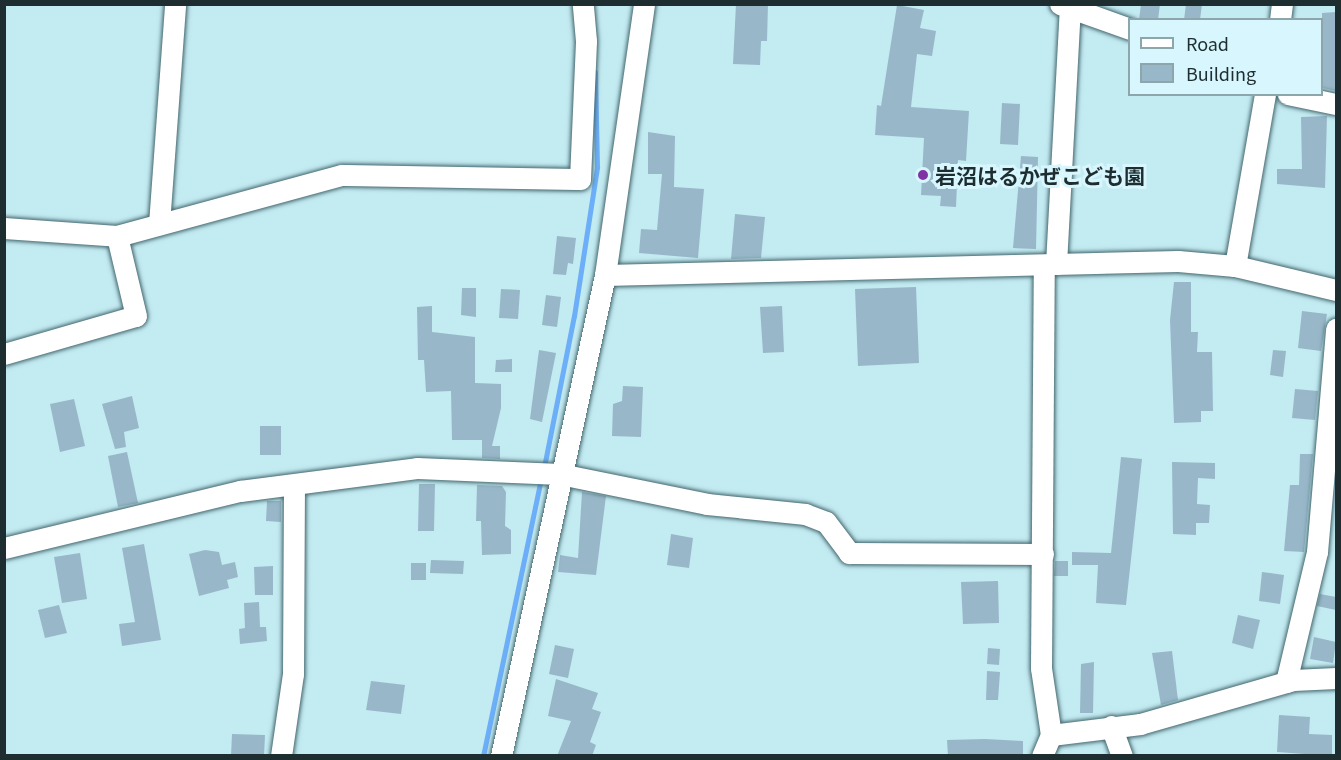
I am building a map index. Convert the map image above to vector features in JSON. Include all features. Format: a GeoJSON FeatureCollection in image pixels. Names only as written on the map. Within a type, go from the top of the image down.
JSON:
{"type":"FeatureCollection","features":[{"type":"Feature","properties":{"kind":"street"},"geometry":{"type":"LineString","coordinates":[[159,224],[175,4]]}},
{"type":"Feature","properties":{"kind":"street"},"geometry":{"type":"LineString","coordinates":[[4,228],[117,236],[342,175],[580,179],[586,41],[584,4]]}},
{"type":"Feature","properties":{"kind":"street"},"geometry":{"type":"LineString","coordinates":[[501,756],[560,474],[605,275],[644,4]]}},
{"type":"Feature","properties":{"kind":"street"},"geometry":{"type":"LineString","coordinates":[[1042,756],[1051,735],[1041,668],[1043,554],[1050,265],[1065,6],[1128,28]]}},
{"type":"Feature","properties":{"kind":"street"},"geometry":{"type":"LineString","coordinates":[[1235,266],[1265,96]]}},
{"type":"Feature","properties":{"kind":"street"},"geometry":{"type":"LineString","coordinates":[[1298,96],[1336,104]]}},
{"type":"Feature","properties":{"kind":"street"},"geometry":{"type":"LineString","coordinates":[[4,354],[136,316],[117,236]]}},
{"type":"Feature","properties":{"kind":"street"},"geometry":{"type":"LineString","coordinates":[[605,275],[1178,261],[1235,266],[1336,290]]}},
{"type":"Feature","properties":{"kind":"street"},"geometry":{"type":"LineString","coordinates":[[1286,682],[1317,552],[1336,329]]}},
{"type":"Feature","properties":{"kind":"street"},"geometry":{"type":"LineString","coordinates":[[4,548],[240,491],[294,486],[417,468],[560,474],[707,504],[805,514],[826,522],[849,553],[1043,554]]}},
{"type":"Feature","properties":{"kind":"street"},"geometry":{"type":"LineString","coordinates":[[281,756],[293,674],[294,486]]}},
{"type":"Feature","properties":{"kind":"street"},"geometry":{"type":"LineString","coordinates":[[1051,735],[1140,724],[1286,682],[1336,678]]}},
{"type":"Feature","properties":{"kind":"street"},"geometry":{"type":"LineString","coordinates":[[1111,726],[1122,756]]}},
{"type":"Feature","properties":{"kind":"building"},"geometry":{"type":"Polygon","coordinates":[[[736,4],[768,4],[767,41],[761,41],[760,65],[733,64],[736,4]]]}},
{"type":"Feature","properties":{"kind":"building"},"geometry":{"type":"Polygon","coordinates":[[[1141,4],[1160,4],[1158,18],[1139,18],[1141,4]]]}},
{"type":"Feature","properties":{"kind":"building"},"geometry":{"type":"Polygon","coordinates":[[[1186,4],[1202,4],[1200,18],[1184,18],[1186,4]]]}},
{"type":"Feature","properties":{"kind":"building"},"geometry":{"type":"Polygon","coordinates":[[[897,5],[924,10],[920,28],[936,31],[932,56],[917,54],[911,107],[969,111],[966,161],[958,160],[956,207],[940,206],[941,196],[921,195],[924,138],[875,135],[877,105],[881,106],[897,5]]]}},
{"type":"Feature","properties":{"kind":"building"},"geometry":{"type":"Polygon","coordinates":[[[1336,12],[1336,91],[1323,88],[1322,13],[1336,12]]]}},
{"type":"Feature","properties":{"kind":"building"},"geometry":{"type":"Polygon","coordinates":[[[1002,103],[1020,104],[1018,145],[1000,144],[1002,103]]]}},
{"type":"Feature","properties":{"kind":"building"},"geometry":{"type":"Polygon","coordinates":[[[1327,116],[1325,188],[1277,184],[1277,169],[1302,169],[1301,117],[1327,116]]]}},
{"type":"Feature","properties":{"kind":"building"},"geometry":{"type":"Polygon","coordinates":[[[648,132],[675,136],[674,187],[704,189],[698,258],[639,253],[641,229],[657,230],[662,174],[648,174],[648,132]]]}},
{"type":"Feature","properties":{"kind":"building"},"geometry":{"type":"Polygon","coordinates":[[[1021,156],[1038,157],[1036,249],[1013,248],[1021,156]]]}},
{"type":"Feature","properties":{"kind":"building"},"geometry":{"type":"Polygon","coordinates":[[[735,214],[765,217],[761,258],[731,259],[735,214]]]}},
{"type":"Feature","properties":{"kind":"building"},"geometry":{"type":"Polygon","coordinates":[[[557,236],[576,238],[573,264],[568,263],[566,275],[553,274],[557,236]]]}},
{"type":"Feature","properties":{"kind":"building"},"geometry":{"type":"Polygon","coordinates":[[[1174,282],[1191,282],[1191,332],[1198,332],[1197,352],[1212,352],[1213,411],[1201,411],[1201,422],[1174,423],[1170,320],[1174,282]]]}},
{"type":"Feature","properties":{"kind":"building"},"geometry":{"type":"Polygon","coordinates":[[[916,287],[919,363],[858,366],[855,289],[916,287]]]}},
{"type":"Feature","properties":{"kind":"building"},"geometry":{"type":"Polygon","coordinates":[[[462,288],[476,288],[476,317],[461,315],[462,288]]]}},
{"type":"Feature","properties":{"kind":"building"},"geometry":{"type":"Polygon","coordinates":[[[501,289],[520,290],[518,319],[499,318],[501,289]]]}},
{"type":"Feature","properties":{"kind":"building"},"geometry":{"type":"Polygon","coordinates":[[[546,295],[561,297],[557,327],[542,325],[546,295]]]}},
{"type":"Feature","properties":{"kind":"building"},"geometry":{"type":"Polygon","coordinates":[[[432,306],[432,332],[475,337],[475,383],[501,384],[501,408],[492,446],[500,446],[500,459],[482,458],[482,440],[452,440],[451,391],[426,392],[424,360],[418,360],[417,307],[432,306]]]}},
{"type":"Feature","properties":{"kind":"building"},"geometry":{"type":"Polygon","coordinates":[[[782,306],[784,352],[763,353],[760,307],[782,306]]]}},
{"type":"Feature","properties":{"kind":"building"},"geometry":{"type":"Polygon","coordinates":[[[1302,311],[1327,314],[1321,351],[1298,348],[1302,311]]]}},
{"type":"Feature","properties":{"kind":"building"},"geometry":{"type":"Polygon","coordinates":[[[539,350],[556,353],[542,422],[530,419],[539,350]]]}},
{"type":"Feature","properties":{"kind":"building"},"geometry":{"type":"Polygon","coordinates":[[[1273,350],[1286,351],[1283,377],[1270,375],[1273,350]]]}},
{"type":"Feature","properties":{"kind":"building"},"geometry":{"type":"Polygon","coordinates":[[[512,359],[512,372],[495,372],[496,360],[512,359]]]}},
{"type":"Feature","properties":{"kind":"building"},"geometry":{"type":"Polygon","coordinates":[[[623,386],[643,387],[641,437],[612,436],[613,404],[622,401],[623,386]]]}},
{"type":"Feature","properties":{"kind":"building"},"geometry":{"type":"Polygon","coordinates":[[[1295,389],[1318,391],[1315,420],[1292,418],[1295,389]]]}},
{"type":"Feature","properties":{"kind":"building"},"geometry":{"type":"Polygon","coordinates":[[[132,396],[139,428],[124,432],[126,447],[115,449],[102,404],[132,396]]]}},
{"type":"Feature","properties":{"kind":"building"},"geometry":{"type":"Polygon","coordinates":[[[74,399],[85,446],[60,452],[50,404],[74,399]]]}},
{"type":"Feature","properties":{"kind":"building"},"geometry":{"type":"Polygon","coordinates":[[[260,426],[281,426],[281,455],[260,455],[260,426]]]}},
{"type":"Feature","properties":{"kind":"building"},"geometry":{"type":"Polygon","coordinates":[[[127,452],[138,503],[118,507],[108,456],[127,452]]]}},
{"type":"Feature","properties":{"kind":"building"},"geometry":{"type":"Polygon","coordinates":[[[1300,454],[1313,454],[1304,552],[1284,551],[1290,485],[1299,485],[1300,454]]]}},
{"type":"Feature","properties":{"kind":"building"},"geometry":{"type":"Polygon","coordinates":[[[1121,457],[1142,459],[1126,605],[1096,603],[1098,565],[1072,565],[1072,552],[1111,553],[1121,457]]]}},
{"type":"Feature","properties":{"kind":"building"},"geometry":{"type":"Polygon","coordinates":[[[1172,462],[1215,463],[1215,479],[1198,478],[1197,504],[1210,505],[1209,523],[1196,523],[1196,535],[1173,534],[1172,462]]]}},
{"type":"Feature","properties":{"kind":"building"},"geometry":{"type":"Polygon","coordinates":[[[419,484],[435,484],[434,531],[418,531],[419,484]]]}},
{"type":"Feature","properties":{"kind":"building"},"geometry":{"type":"Polygon","coordinates":[[[477,485],[502,486],[506,492],[505,526],[511,530],[511,554],[482,555],[481,521],[476,521],[477,485]]]}},
{"type":"Feature","properties":{"kind":"building"},"geometry":{"type":"Polygon","coordinates":[[[582,492],[606,496],[596,575],[558,572],[560,555],[578,558],[582,492]]]}},
{"type":"Feature","properties":{"kind":"building"},"geometry":{"type":"Polygon","coordinates":[[[267,501],[281,501],[281,522],[266,521],[267,501]]]}},
{"type":"Feature","properties":{"kind":"building"},"geometry":{"type":"Polygon","coordinates":[[[671,534],[693,538],[689,568],[667,565],[671,534]]]}},
{"type":"Feature","properties":{"kind":"building"},"geometry":{"type":"Polygon","coordinates":[[[144,544],[161,640],[122,646],[119,624],[135,622],[122,548],[144,544]]]}},
{"type":"Feature","properties":{"kind":"building"},"geometry":{"type":"Polygon","coordinates":[[[205,550],[219,552],[222,565],[235,562],[238,577],[227,580],[229,588],[199,596],[189,554],[205,550]]]}},
{"type":"Feature","properties":{"kind":"building"},"geometry":{"type":"Polygon","coordinates":[[[80,553],[87,599],[62,603],[54,557],[80,553]]]}},
{"type":"Feature","properties":{"kind":"building"},"geometry":{"type":"Polygon","coordinates":[[[431,560],[464,561],[463,574],[430,573],[431,560]]]}},
{"type":"Feature","properties":{"kind":"building"},"geometry":{"type":"Polygon","coordinates":[[[1055,561],[1068,561],[1068,576],[1054,576],[1055,561]]]}},
{"type":"Feature","properties":{"kind":"building"},"geometry":{"type":"Polygon","coordinates":[[[411,563],[426,563],[426,580],[411,580],[411,563]]]}},
{"type":"Feature","properties":{"kind":"building"},"geometry":{"type":"Polygon","coordinates":[[[273,566],[273,595],[255,595],[254,567],[273,566]]]}},
{"type":"Feature","properties":{"kind":"building"},"geometry":{"type":"Polygon","coordinates":[[[1262,572],[1284,575],[1280,604],[1259,601],[1262,572]]]}},
{"type":"Feature","properties":{"kind":"building"},"geometry":{"type":"Polygon","coordinates":[[[998,581],[999,623],[963,624],[961,582],[998,581]]]}},
{"type":"Feature","properties":{"kind":"building"},"geometry":{"type":"Polygon","coordinates":[[[1320,594],[1336,597],[1336,610],[1317,606],[1320,594]]]}},
{"type":"Feature","properties":{"kind":"building"},"geometry":{"type":"Polygon","coordinates":[[[259,602],[260,627],[266,627],[267,641],[240,644],[239,629],[245,628],[244,603],[259,602]]]}},
{"type":"Feature","properties":{"kind":"building"},"geometry":{"type":"Polygon","coordinates":[[[59,605],[67,633],[45,638],[38,610],[59,605]]]}},
{"type":"Feature","properties":{"kind":"building"},"geometry":{"type":"Polygon","coordinates":[[[1238,615],[1260,620],[1253,649],[1232,643],[1238,615]]]}},
{"type":"Feature","properties":{"kind":"building"},"geometry":{"type":"Polygon","coordinates":[[[1314,637],[1336,642],[1333,663],[1310,659],[1314,637]]]}},
{"type":"Feature","properties":{"kind":"building"},"geometry":{"type":"Polygon","coordinates":[[[555,645],[574,649],[568,678],[549,674],[555,645]]]}},
{"type":"Feature","properties":{"kind":"building"},"geometry":{"type":"Polygon","coordinates":[[[988,648],[1000,649],[999,665],[987,664],[988,648]]]}},
{"type":"Feature","properties":{"kind":"building"},"geometry":{"type":"Polygon","coordinates":[[[1172,651],[1178,700],[1161,705],[1152,653],[1172,651]]]}},
{"type":"Feature","properties":{"kind":"building"},"geometry":{"type":"Polygon","coordinates":[[[1094,662],[1093,713],[1080,713],[1081,664],[1094,662]]]}},
{"type":"Feature","properties":{"kind":"building"},"geometry":{"type":"Polygon","coordinates":[[[987,671],[1000,672],[998,700],[986,700],[987,671]]]}},
{"type":"Feature","properties":{"kind":"building"},"geometry":{"type":"Polygon","coordinates":[[[556,679],[598,693],[592,709],[601,712],[590,742],[596,745],[592,756],[557,756],[571,721],[548,716],[556,679]]]}},
{"type":"Feature","properties":{"kind":"building"},"geometry":{"type":"Polygon","coordinates":[[[371,681],[405,685],[401,714],[366,710],[371,681]]]}},
{"type":"Feature","properties":{"kind":"building"},"geometry":{"type":"Polygon","coordinates":[[[1279,715],[1310,717],[1309,734],[1332,735],[1332,756],[1277,752],[1279,715]]]}},
{"type":"Feature","properties":{"kind":"building"},"geometry":{"type":"Polygon","coordinates":[[[232,734],[265,735],[264,756],[231,756],[232,734]]]}},
{"type":"Feature","properties":{"kind":"building"},"geometry":{"type":"Polygon","coordinates":[[[947,740],[1023,741],[1023,756],[948,756],[947,740]]]}},
{"type":"Feature","properties":{"kind":"waterway"},"geometry":{"type":"LineString","coordinates":[[545,462],[574,316],[597,167],[595,72]]}},
{"type":"Feature","properties":{"kind":"waterway"},"geometry":{"type":"LineString","coordinates":[[483,756],[540,484]]}},
{"type":"Feature","properties":{"kind":"place","name":"岩沼はるかぜこども園"},"geometry":{"type":"Point","coordinates":[923,175]}}]}
